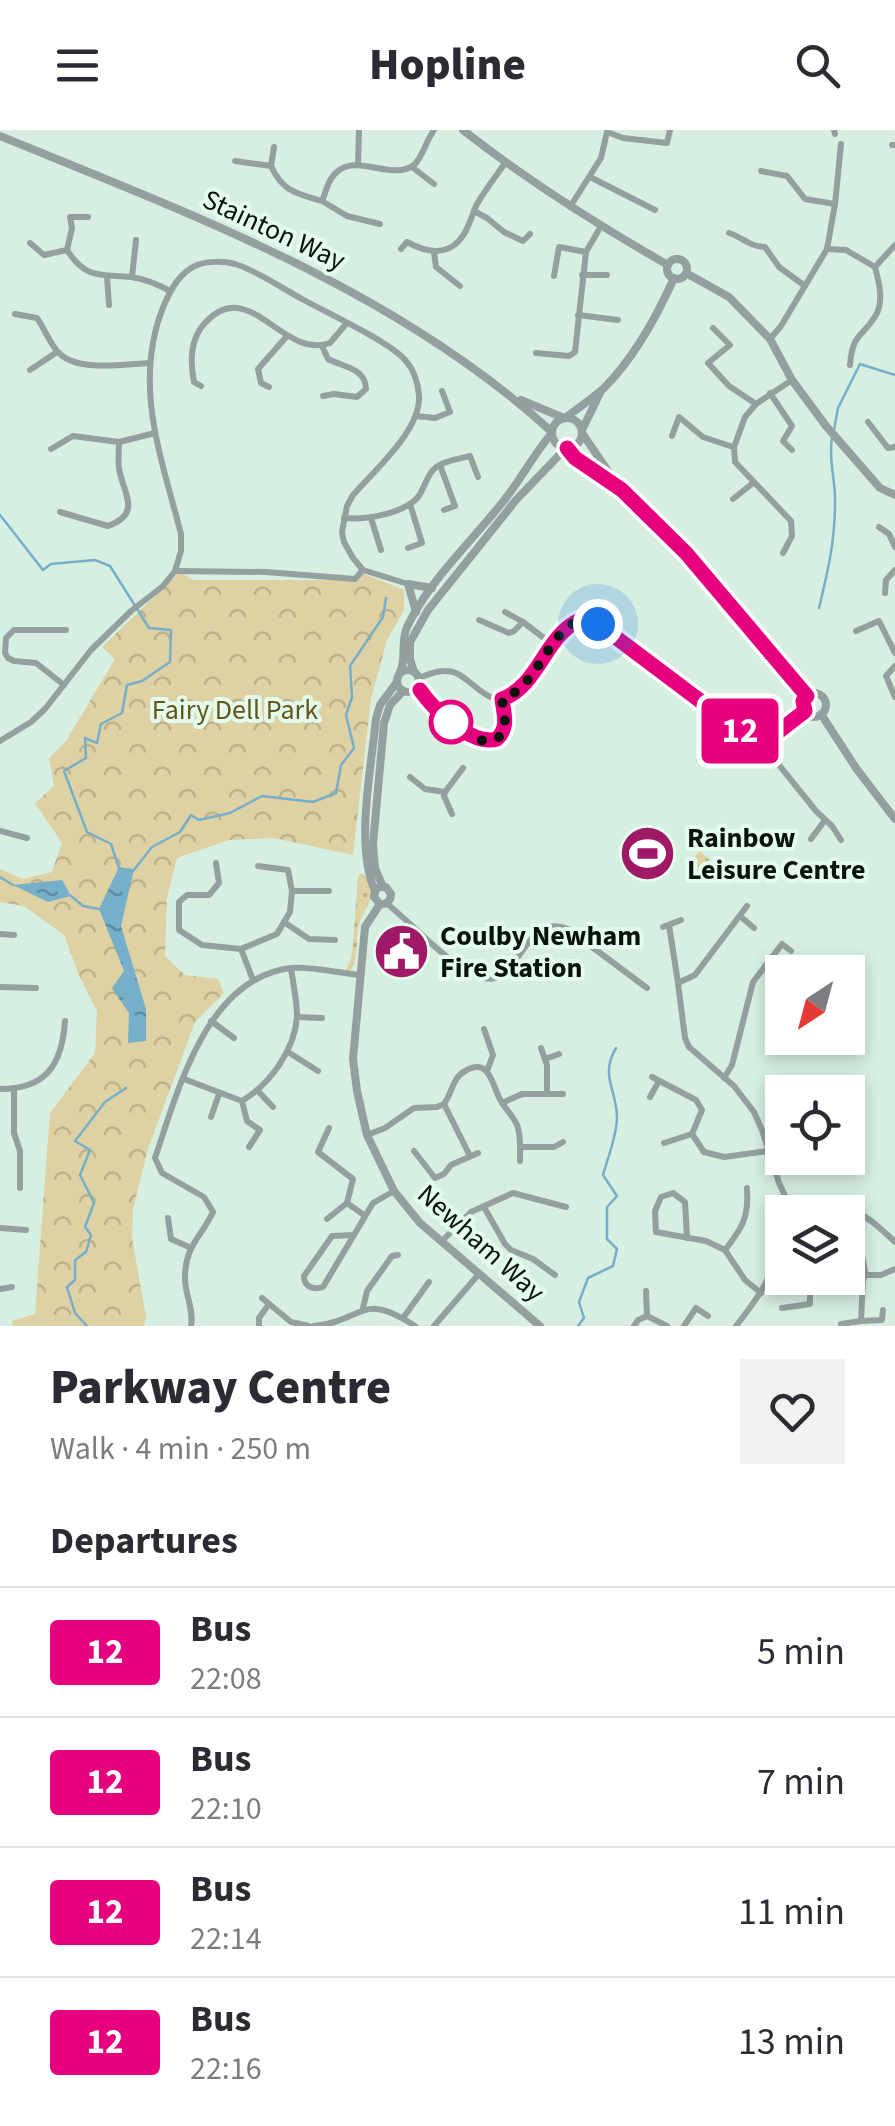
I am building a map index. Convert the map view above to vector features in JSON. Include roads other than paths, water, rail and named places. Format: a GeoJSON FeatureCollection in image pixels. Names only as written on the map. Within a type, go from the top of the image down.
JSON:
{"type":"FeatureCollection","features":[{"type":"Feature","properties":{"kind":"street"},"geometry":{"type":"LineString","coordinates":[[358,164],[359,130]]}},
{"type":"Feature","properties":{"kind":"street"},"geometry":{"type":"LineString","coordinates":[[322,202],[333,175],[340,170],[358,164],[388,170],[412,166],[434,130]]}},
{"type":"Feature","properties":{"kind":"street"},"geometry":{"type":"LineString","coordinates":[[463,130],[570,207],[668,264]]}},
{"type":"Feature","properties":{"kind":"street"},"geometry":{"type":"LineString","coordinates":[[570,207],[602,158],[606,131],[623,138],[668,143],[670,130]]}},
{"type":"Feature","properties":{"kind":"street","name":"Stainton Way"},"geometry":{"type":"LineString","coordinates":[[0,136],[223,229],[325,278],[513,396],[552,432]]}},
{"type":"Feature","properties":{"kind":"street"},"geometry":{"type":"LineString","coordinates":[[770,339],[828,249],[841,144]]}},
{"type":"Feature","properties":{"kind":"street"},"geometry":{"type":"LineString","coordinates":[[274,146],[271,166],[282,185],[347,216],[380,224]]}},
{"type":"Feature","properties":{"kind":"street"},"geometry":{"type":"LineString","coordinates":[[235,161],[271,166]]}},
{"type":"Feature","properties":{"kind":"street"},"geometry":{"type":"LineString","coordinates":[[396,232],[420,250],[448,249],[462,238],[474,211],[505,163]]}},
{"type":"Feature","properties":{"kind":"street"},"geometry":{"type":"LineString","coordinates":[[412,166],[434,184]]}},
{"type":"Feature","properties":{"kind":"street"},"geometry":{"type":"LineString","coordinates":[[761,171],[787,176],[805,199],[836,204]]}},
{"type":"Feature","properties":{"kind":"street"},"geometry":{"type":"LineString","coordinates":[[590,177],[655,210]]}},
{"type":"Feature","properties":{"kind":"street"},"geometry":{"type":"LineString","coordinates":[[474,211],[532,250]]}},
{"type":"Feature","properties":{"kind":"street"},"geometry":{"type":"LineString","coordinates":[[88,218],[70,217],[68,250],[86,272],[146,280],[170,291]]}},
{"type":"Feature","properties":{"kind":"street"},"geometry":{"type":"LineString","coordinates":[[536,353],[569,356],[575,352],[586,252],[601,226]]}},
{"type":"Feature","properties":{"kind":"street"},"geometry":{"type":"LineString","coordinates":[[728,233],[752,246],[765,247],[779,266],[805,286]]}},
{"type":"Feature","properties":{"kind":"street"},"geometry":{"type":"LineString","coordinates":[[523,241],[530,234]]}},
{"type":"Feature","properties":{"kind":"street"},"geometry":{"type":"LineString","coordinates":[[132,277],[136,240]]}},
{"type":"Feature","properties":{"kind":"street"},"geometry":{"type":"LineString","coordinates":[[401,249],[407,242]]}},
{"type":"Feature","properties":{"kind":"street"},"geometry":{"type":"LineString","coordinates":[[30,244],[44,255],[68,250]]}},
{"type":"Feature","properties":{"kind":"street"},"geometry":{"type":"LineString","coordinates":[[875,267],[895,245]]}},
{"type":"Feature","properties":{"kind":"street"},"geometry":{"type":"LineString","coordinates":[[554,276],[559,247],[586,252]]}},
{"type":"Feature","properties":{"kind":"street"},"geometry":{"type":"LineString","coordinates":[[828,249],[846,250],[875,267],[880,288],[878,312],[852,343],[850,364]]}},
{"type":"Feature","properties":{"kind":"street"},"geometry":{"type":"LineString","coordinates":[[434,252],[436,268],[460,286]]}},
{"type":"Feature","properties":{"kind":"street"},"geometry":{"type":"LineString","coordinates":[[668,264],[682,260],[686,266],[683,277],[674,278]]}},
{"type":"Feature","properties":{"kind":"street"},"geometry":{"type":"LineString","coordinates":[[0,741],[45,709],[91,650],[164,586],[175,571],[182,534],[154,432],[150,362],[170,291],[196,265],[234,264],[406,360],[419,393],[416,416],[405,435],[354,495],[342,532],[344,542],[363,570],[432,588]]}},
{"type":"Feature","properties":{"kind":"street"},"geometry":{"type":"LineString","coordinates":[[668,264],[674,278]]}},
{"type":"Feature","properties":{"kind":"street"},"geometry":{"type":"LineString","coordinates":[[686,273],[730,297],[770,339],[792,380],[826,426],[880,488],[895,495]]}},
{"type":"Feature","properties":{"kind":"street"},"geometry":{"type":"LineString","coordinates":[[582,275],[607,274]]}},
{"type":"Feature","properties":{"kind":"street"},"geometry":{"type":"LineString","coordinates":[[107,276],[108,305]]}},
{"type":"Feature","properties":{"kind":"street"},"geometry":{"type":"LineString","coordinates":[[396,682],[403,691],[416,688],[410,642],[428,610],[516,500],[566,448],[576,446],[602,389],[644,334],[674,278]]}},
{"type":"Feature","properties":{"kind":"street"},"geometry":{"type":"LineString","coordinates":[[201,386],[194,382],[193,345],[204,324],[228,308],[254,312],[304,345],[330,343],[346,324]]}},
{"type":"Feature","properties":{"kind":"street"},"geometry":{"type":"LineString","coordinates":[[16,314],[38,318],[57,352],[81,364],[150,362]]}},
{"type":"Feature","properties":{"kind":"street"},"geometry":{"type":"LineString","coordinates":[[578,315],[618,320]]}},
{"type":"Feature","properties":{"kind":"street"},"geometry":{"type":"LineString","coordinates":[[713,328],[730,345],[708,363],[730,386],[756,404]]}},
{"type":"Feature","properties":{"kind":"street"},"geometry":{"type":"LineString","coordinates":[[269,387],[261,383],[258,369],[286,336]]}},
{"type":"Feature","properties":{"kind":"street"},"geometry":{"type":"LineString","coordinates":[[322,346],[328,359],[356,371],[366,382],[366,389],[357,398],[323,396]]}},
{"type":"Feature","properties":{"kind":"street"},"geometry":{"type":"LineString","coordinates":[[30,370],[57,352]]}},
{"type":"Feature","properties":{"kind":"street"},"geometry":{"type":"LineString","coordinates":[[783,553],[792,536],[790,521],[735,462],[734,447],[745,416],[770,393],[792,380]]}},
{"type":"Feature","properties":{"kind":"street"},"geometry":{"type":"LineString","coordinates":[[379,889],[368,874],[364,844],[376,719],[404,664],[402,640],[432,588],[504,500],[556,423],[602,389]]}},
{"type":"Feature","properties":{"kind":"street"},"geometry":{"type":"LineString","coordinates":[[416,416],[434,418],[450,412],[442,391]]}},
{"type":"Feature","properties":{"kind":"street"},"geometry":{"type":"LineString","coordinates":[[770,393],[792,426],[783,441],[792,450]]}},
{"type":"Feature","properties":{"kind":"street","name":"Stainton Way"},"geometry":{"type":"LineString","coordinates":[[513,396],[565,418]]}},
{"type":"Feature","properties":{"kind":"street"},"geometry":{"type":"LineString","coordinates":[[672,436],[680,417],[703,438],[734,447]]}},
{"type":"Feature","properties":{"kind":"street"},"geometry":{"type":"LineString","coordinates":[[565,418],[574,420],[622,490]]}},
{"type":"Feature","properties":{"kind":"street"},"geometry":{"type":"LineString","coordinates":[[868,422],[888,448],[895,446]]}},
{"type":"Feature","properties":{"kind":"street"},"geometry":{"type":"LineString","coordinates":[[51,449],[73,436],[119,442],[154,432]]}},
{"type":"Feature","properties":{"kind":"street"},"geometry":{"type":"LineString","coordinates":[[552,432],[554,442],[622,490],[686,553],[807,696]]}},
{"type":"Feature","properties":{"kind":"street"},"geometry":{"type":"LineString","coordinates":[[60,512],[108,526],[127,514],[119,442]]}},
{"type":"Feature","properties":{"kind":"street"},"geometry":{"type":"LineString","coordinates":[[344,518],[371,518],[410,504],[418,497],[430,472],[440,465],[470,456],[478,477]]}},
{"type":"Feature","properties":{"kind":"street"},"geometry":{"type":"LineString","coordinates":[[440,465],[455,506],[444,510]]}},
{"type":"Feature","properties":{"kind":"street"},"geometry":{"type":"LineString","coordinates":[[733,499],[753,483]]}},
{"type":"Feature","properties":{"kind":"street"},"geometry":{"type":"LineString","coordinates":[[408,548],[422,543],[410,504]]}},
{"type":"Feature","properties":{"kind":"street"},"geometry":{"type":"LineString","coordinates":[[69,527],[72,516]]}},
{"type":"Feature","properties":{"kind":"street"},"geometry":{"type":"LineString","coordinates":[[371,518],[381,550]]}},
{"type":"Feature","properties":{"kind":"street"},"geometry":{"type":"LineString","coordinates":[[879,527],[889,534],[895,547]]}},
{"type":"Feature","properties":{"kind":"street"},"geometry":{"type":"LineString","coordinates":[[175,571],[266,572],[354,579],[363,570]]}},
{"type":"Feature","properties":{"kind":"street"},"geometry":{"type":"LineString","coordinates":[[885,594],[886,580],[895,570]]}},
{"type":"Feature","properties":{"kind":"street"},"geometry":{"type":"LineString","coordinates":[[408,584],[416,612]]}},
{"type":"Feature","properties":{"kind":"street"},"geometry":{"type":"LineString","coordinates":[[505,612],[553,645]]}},
{"type":"Feature","properties":{"kind":"street"},"geometry":{"type":"LineString","coordinates":[[479,620],[509,633],[523,622]]}},
{"type":"Feature","properties":{"kind":"street"},"geometry":{"type":"LineString","coordinates":[[400,672],[453,672],[485,694],[502,699],[524,684],[572,623],[580,620],[598,624],[775,760],[841,840]]}},
{"type":"Feature","properties":{"kind":"street"},"geometry":{"type":"LineString","coordinates":[[856,631],[879,622],[895,653]]}},
{"type":"Feature","properties":{"kind":"street"},"geometry":{"type":"LineString","coordinates":[[64,685],[36,662],[8,658],[5,646],[6,638],[14,630],[66,630]]}},
{"type":"Feature","properties":{"kind":"street"},"geometry":{"type":"LineString","coordinates":[[895,666],[886,676],[895,696]]}},
{"type":"Feature","properties":{"kind":"street"},"geometry":{"type":"LineString","coordinates":[[420,690],[440,714],[483,741],[497,739],[505,729],[502,699]]}},
{"type":"Feature","properties":{"kind":"street"},"geometry":{"type":"LineString","coordinates":[[403,691],[390,705],[384,723],[373,844],[379,889],[374,898],[482,979],[492,979],[507,971],[543,928],[560,926],[646,988]]}},
{"type":"Feature","properties":{"kind":"street"},"geometry":{"type":"LineString","coordinates":[[807,696],[822,696],[826,708],[821,714],[812,716],[805,711],[803,701],[807,696]]}},
{"type":"Feature","properties":{"kind":"street"},"geometry":{"type":"LineString","coordinates":[[761,749],[805,711]]}},
{"type":"Feature","properties":{"kind":"street"},"geometry":{"type":"LineString","coordinates":[[821,714],[895,819]]}},
{"type":"Feature","properties":{"kind":"street"},"geometry":{"type":"LineString","coordinates":[[452,814],[444,796],[462,768]]}},
{"type":"Feature","properties":{"kind":"street"},"geometry":{"type":"LineString","coordinates":[[410,777],[425,789],[445,792]]}},
{"type":"Feature","properties":{"kind":"street"},"geometry":{"type":"LineString","coordinates":[[812,839],[825,820]]}},
{"type":"Feature","properties":{"kind":"street"},"geometry":{"type":"LineString","coordinates":[[0,831],[27,838]]}},
{"type":"Feature","properties":{"kind":"street"},"geometry":{"type":"LineString","coordinates":[[216,864],[219,883],[209,895],[187,895],[179,902],[179,930],[202,945],[242,948],[277,934],[290,912],[288,870],[258,866]]}},
{"type":"Feature","properties":{"kind":"street"},"geometry":{"type":"LineString","coordinates":[[379,889],[388,889],[391,894],[383,904]]}},
{"type":"Feature","properties":{"kind":"street"},"geometry":{"type":"LineString","coordinates":[[292,891],[329,891]]}},
{"type":"Feature","properties":{"kind":"street","name":"Newham Way"},"geometry":{"type":"LineString","coordinates":[[383,904],[365,927],[353,1060],[367,1135],[394,1191],[420,1223],[540,1326]]}},
{"type":"Feature","properties":{"kind":"street"},"geometry":{"type":"LineString","coordinates":[[678,983],[695,975],[748,906]]}},
{"type":"Feature","properties":{"kind":"street"},"geometry":{"type":"LineString","coordinates":[[740,916],[754,928]]}},
{"type":"Feature","properties":{"kind":"street"},"geometry":{"type":"LineString","coordinates":[[681,920],[666,926],[685,1038],[689,1047],[734,1086],[754,1112],[765,1140]]}},
{"type":"Feature","properties":{"kind":"street"},"geometry":{"type":"LineString","coordinates":[[284,922],[309,940],[335,940]]}},
{"type":"Feature","properties":{"kind":"street"},"geometry":{"type":"LineString","coordinates":[[0,934],[14,935]]}},
{"type":"Feature","properties":{"kind":"street"},"geometry":{"type":"LineString","coordinates":[[774,938],[792,951]]}},
{"type":"Feature","properties":{"kind":"street"},"geometry":{"type":"LineString","coordinates":[[724,1078],[732,1065],[754,982],[782,944]]}},
{"type":"Feature","properties":{"kind":"street"},"geometry":{"type":"LineString","coordinates":[[242,948],[253,980]]}},
{"type":"Feature","properties":{"kind":"street"},"geometry":{"type":"LineString","coordinates":[[184,1079],[242,1101],[258,1091],[288,1052],[296,1017],[291,968]]}},
{"type":"Feature","properties":{"kind":"street"},"geometry":{"type":"LineString","coordinates":[[191,1326],[184,1280],[189,1247],[213,1212],[204,1197],[162,1173],[156,1158],[200,1038],[222,1006],[253,980],[291,968],[360,975]]}},
{"type":"Feature","properties":{"kind":"street"},"geometry":{"type":"LineString","coordinates":[[0,988],[36,988]]}},
{"type":"Feature","properties":{"kind":"street"},"geometry":{"type":"LineString","coordinates":[[296,1017],[322,1018]]}},
{"type":"Feature","properties":{"kind":"street"},"geometry":{"type":"LineString","coordinates":[[212,1021],[234,1038]]}},
{"type":"Feature","properties":{"kind":"street"},"geometry":{"type":"LineString","coordinates":[[0,1089],[33,1085],[49,1072],[64,1045],[66,1022]]}},
{"type":"Feature","properties":{"kind":"street"},"geometry":{"type":"LineString","coordinates":[[484,1029],[493,1055],[486,1071]]}},
{"type":"Feature","properties":{"kind":"street"},"geometry":{"type":"LineString","coordinates":[[488,1040],[498,1036]]}},
{"type":"Feature","properties":{"kind":"street"},"geometry":{"type":"LineString","coordinates":[[541,1048],[548,1093]]}},
{"type":"Feature","properties":{"kind":"street"},"geometry":{"type":"LineString","coordinates":[[288,1052],[318,1071]]}},
{"type":"Feature","properties":{"kind":"street"},"geometry":{"type":"LineString","coordinates":[[545,1059],[559,1054]]}},
{"type":"Feature","properties":{"kind":"street"},"geometry":{"type":"LineString","coordinates":[[367,1135],[414,1108],[444,1104],[459,1075],[473,1068],[486,1071],[493,1080],[497,1095],[518,1128],[520,1161]]}},
{"type":"Feature","properties":{"kind":"street"},"geometry":{"type":"LineString","coordinates":[[650,1097],[655,1079],[696,1100],[702,1110],[692,1134],[664,1143]]}},
{"type":"Feature","properties":{"kind":"street"},"geometry":{"type":"LineString","coordinates":[[14,1089],[20,1188]]}},
{"type":"Feature","properties":{"kind":"street"},"geometry":{"type":"LineString","coordinates":[[258,1091],[273,1108]]}},
{"type":"Feature","properties":{"kind":"street"},"geometry":{"type":"LineString","coordinates":[[211,1118],[219,1094]]}},
{"type":"Feature","properties":{"kind":"street"},"geometry":{"type":"LineString","coordinates":[[502,1104],[522,1094],[563,1094]]}},
{"type":"Feature","properties":{"kind":"street"},"geometry":{"type":"LineString","coordinates":[[242,1101],[248,1121],[260,1130],[249,1146]]}},
{"type":"Feature","properties":{"kind":"street"},"geometry":{"type":"LineString","coordinates":[[415,1157],[430,1175],[439,1178],[450,1165],[474,1154],[444,1104]]}},
{"type":"Feature","properties":{"kind":"street"},"geometry":{"type":"LineString","coordinates":[[327,1219],[347,1203],[353,1179],[318,1152],[330,1128]]}},
{"type":"Feature","properties":{"kind":"street"},"geometry":{"type":"LineString","coordinates":[[692,1134],[704,1152],[724,1157],[765,1151]]}},
{"type":"Feature","properties":{"kind":"street"},"geometry":{"type":"LineString","coordinates":[[520,1147],[556,1151],[563,1142]]}},
{"type":"Feature","properties":{"kind":"street"},"geometry":{"type":"LineString","coordinates":[[725,1250],[740,1231],[748,1211],[747,1188]]}},
{"type":"Feature","properties":{"kind":"street"},"geometry":{"type":"LineString","coordinates":[[353,1235],[332,1236],[304,1276],[308,1287],[323,1287],[353,1235],[364,1215],[373,1203],[394,1191]]}},
{"type":"Feature","properties":{"kind":"street"},"geometry":{"type":"LineString","coordinates":[[441,1242],[471,1212],[513,1193],[554,1208],[566,1206]]}},
{"type":"Feature","properties":{"kind":"street"},"geometry":{"type":"LineString","coordinates":[[687,1238],[685,1202],[673,1193],[661,1197],[655,1211],[656,1232],[687,1238],[706,1241],[725,1250],[745,1280],[761,1293]]}},
{"type":"Feature","properties":{"kind":"street"},"geometry":{"type":"LineString","coordinates":[[347,1203],[364,1215]]}},
{"type":"Feature","properties":{"kind":"street"},"geometry":{"type":"LineString","coordinates":[[484,1206],[500,1238],[511,1250],[533,1259],[554,1275]]}},
{"type":"Feature","properties":{"kind":"street"},"geometry":{"type":"LineString","coordinates":[[865,1215],[895,1242]]}},
{"type":"Feature","properties":{"kind":"street"},"geometry":{"type":"LineString","coordinates":[[168,1218],[171,1239],[189,1247]]}},
{"type":"Feature","properties":{"kind":"street"},"geometry":{"type":"LineString","coordinates":[[0,1228],[26,1230]]}},
{"type":"Feature","properties":{"kind":"street"},"geometry":{"type":"LineString","coordinates":[[506,1258],[511,1250]]}},
{"type":"Feature","properties":{"kind":"street"},"geometry":{"type":"LineString","coordinates":[[364,1308],[368,1291],[392,1256],[398,1255]]}},
{"type":"Feature","properties":{"kind":"street"},"geometry":{"type":"LineString","coordinates":[[861,1321],[865,1260]]}},
{"type":"Feature","properties":{"kind":"street"},"geometry":{"type":"LineString","coordinates":[[541,1278],[547,1269]]}},
{"type":"Feature","properties":{"kind":"street"},"geometry":{"type":"LineString","coordinates":[[866,1275],[895,1269]]}},
{"type":"Feature","properties":{"kind":"street"},"geometry":{"type":"LineString","coordinates":[[434,1326],[478,1275]]}},
{"type":"Feature","properties":{"kind":"street"},"geometry":{"type":"LineString","coordinates":[[403,1318],[429,1282]]}},
{"type":"Feature","properties":{"kind":"street"},"geometry":{"type":"LineString","coordinates":[[0,1288],[12,1287]]}},
{"type":"Feature","properties":{"kind":"street"},"geometry":{"type":"LineString","coordinates":[[736,1326],[765,1287]]}},
{"type":"Feature","properties":{"kind":"street"},"geometry":{"type":"LineString","coordinates":[[646,1292],[647,1316]]}},
{"type":"Feature","properties":{"kind":"street"},"geometry":{"type":"LineString","coordinates":[[782,1308],[810,1304],[810,1295]]}},
{"type":"Feature","properties":{"kind":"street"},"geometry":{"type":"LineString","coordinates":[[262,1298],[291,1322],[312,1326],[332,1324],[364,1308],[375,1308],[415,1326]]}},
{"type":"Feature","properties":{"kind":"street"},"geometry":{"type":"LineString","coordinates":[[259,1326],[259,1318],[269,1304]]}},
{"type":"Feature","properties":{"kind":"street"},"geometry":{"type":"LineString","coordinates":[[684,1326],[696,1308],[708,1316]]}},
{"type":"Feature","properties":{"kind":"street"},"geometry":{"type":"LineString","coordinates":[[841,1324],[882,1320],[882,1310]]}},
{"type":"Feature","properties":{"kind":"street"},"geometry":{"type":"LineString","coordinates":[[634,1326],[647,1316]]}},
{"type":"Feature","properties":{"kind":"street"},"geometry":{"type":"LineString","coordinates":[[647,1316],[667,1326]]}},
{"type":"Feature","properties":{"kind":"water"},"geometry":{"type":"Polygon","coordinates":[[[119,867],[134,869],[121,926],[146,1009],[146,1041],[128,1043],[129,1013],[112,988],[124,971],[99,909],[119,867]]]}},
{"type":"Feature","properties":{"kind":"water"},"geometry":{"type":"Polygon","coordinates":[[[62,880],[71,896],[48,902],[13,885],[62,880]]]}},
{"type":"Feature","properties":{"kind":"waterway"},"geometry":{"type":"LineString","coordinates":[[834,430],[838,408],[860,364],[895,375]]}},
{"type":"Feature","properties":{"kind":"waterway"},"geometry":{"type":"LineString","coordinates":[[819,608],[834,530],[832,438]]}},
{"type":"Feature","properties":{"kind":"waterway"},"geometry":{"type":"LineString","coordinates":[[0,515],[43,570],[51,564],[95,560],[110,566],[149,628],[171,630],[170,662],[142,681],[127,685],[122,713],[101,724],[97,743],[85,738],[86,758],[64,771],[87,832],[111,844],[119,868]]}},
{"type":"Feature","properties":{"kind":"waterway"},"geometry":{"type":"LineString","coordinates":[[133,871],[152,847],[180,832],[191,815],[199,820],[230,813],[262,796],[313,802],[336,793],[341,765],[354,748],[346,715],[352,697],[350,666],[383,617],[386,598]]}},
{"type":"Feature","properties":{"kind":"waterway"},"geometry":{"type":"LineString","coordinates":[[0,877],[13,885]]}},
{"type":"Feature","properties":{"kind":"waterway"},"geometry":{"type":"LineString","coordinates":[[71,896],[83,906],[99,909]]}},
{"type":"Feature","properties":{"kind":"waterway"},"geometry":{"type":"LineString","coordinates":[[578,1326],[584,1318],[579,1302],[588,1278],[613,1266],[617,1249],[607,1239],[607,1207],[617,1196],[603,1175],[616,1126],[617,1109],[609,1076],[616,1048]]}},
{"type":"Feature","properties":{"kind":"waterway"},"geometry":{"type":"LineString","coordinates":[[87,1326],[75,1313],[67,1287],[75,1280],[75,1260],[86,1252],[91,1235],[85,1227],[94,1203],[80,1175],[90,1150],[75,1141],[105,1102],[126,1088]]}},
{"type":"Feature","properties":{"kind":"place","name":"Rainbow Leisure Centre"},"geometry":{"type":"Point","coordinates":[648,854]}},
{"type":"Feature","properties":{"kind":"place","name":"Coulby Newham Fire Station"},"geometry":{"type":"Point","coordinates":[401,952]}},
{"type":"Feature","properties":{"kind":"park label","name":"Fairy Dell Park"},"geometry":{"type":"Point","coordinates":[235,710]}}]}
